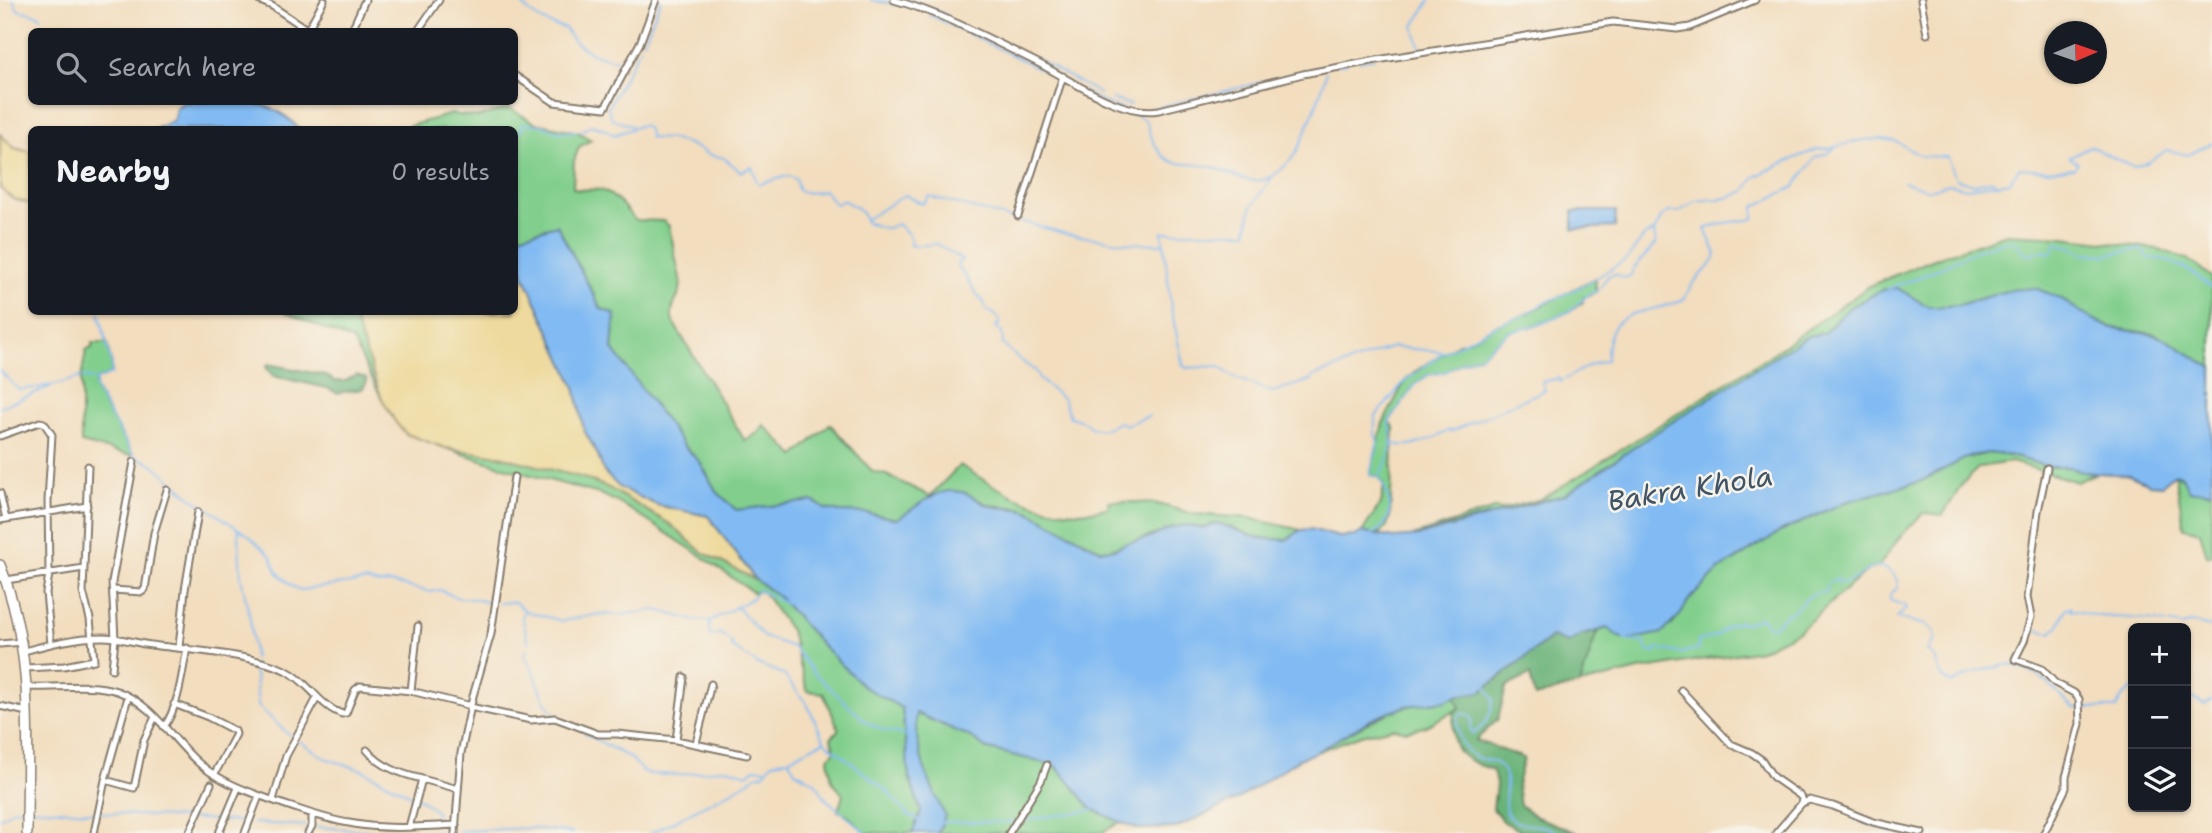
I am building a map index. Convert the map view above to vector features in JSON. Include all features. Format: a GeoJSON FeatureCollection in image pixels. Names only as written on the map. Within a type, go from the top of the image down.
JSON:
{"type":"FeatureCollection","features":[{"type":"Feature","properties":{"kind":"highway"},"geometry":{"type":"LineString","coordinates":[[0,565],[24,647],[27,687],[27,833]]}},
{"type":"Feature","properties":{"kind":"street"},"geometry":{"type":"LineString","coordinates":[[258,0],[274,3],[306,28]]}},
{"type":"Feature","properties":{"kind":"street"},"geometry":{"type":"LineString","coordinates":[[310,28],[324,0]]}},
{"type":"Feature","properties":{"kind":"street"},"geometry":{"type":"LineString","coordinates":[[353,28],[364,2],[355,0]]}},
{"type":"Feature","properties":{"kind":"street"},"geometry":{"type":"LineString","coordinates":[[420,28],[439,0]]}},
{"type":"Feature","properties":{"kind":"street"},"geometry":{"type":"LineString","coordinates":[[518,78],[554,102],[605,108],[640,43],[656,0]]}},
{"type":"Feature","properties":{"kind":"street"},"geometry":{"type":"LineString","coordinates":[[894,0],[922,8],[1063,76],[1106,100],[1133,110],[1150,112],[1355,64],[1613,22],[1677,29],[1690,27],[1755,0]]}},
{"type":"Feature","properties":{"kind":"street"},"geometry":{"type":"LineString","coordinates":[[1921,0],[1927,34]]}},
{"type":"Feature","properties":{"kind":"street"},"geometry":{"type":"LineString","coordinates":[[1018,216],[1063,76]]}},
{"type":"Feature","properties":{"kind":"street"},"geometry":{"type":"LineString","coordinates":[[0,436],[36,422],[44,423],[51,432],[49,574],[46,593],[51,644]]}},
{"type":"Feature","properties":{"kind":"street"},"geometry":{"type":"LineString","coordinates":[[112,669],[115,639],[113,590],[120,532],[134,461]]}},
{"type":"Feature","properties":{"kind":"street"},"geometry":{"type":"LineString","coordinates":[[26,668],[64,666],[94,660],[83,592],[88,466]]}},
{"type":"Feature","properties":{"kind":"street"},"geometry":{"type":"LineString","coordinates":[[2044,833],[2066,788],[2066,777],[2082,716],[2079,699],[2074,693],[2055,683],[2042,669],[2015,659],[2031,617],[2027,597],[2038,511],[2047,468]]}},
{"type":"Feature","properties":{"kind":"street"},"geometry":{"type":"LineString","coordinates":[[455,833],[458,766],[470,706],[491,634],[514,477]]}},
{"type":"Feature","properties":{"kind":"street"},"geometry":{"type":"LineString","coordinates":[[113,590],[142,592],[145,589],[154,533],[167,490]]}},
{"type":"Feature","properties":{"kind":"street"},"geometry":{"type":"LineString","coordinates":[[0,493],[3,520],[87,506]]}},
{"type":"Feature","properties":{"kind":"street"},"geometry":{"type":"LineString","coordinates":[[179,647],[198,512]]}},
{"type":"Feature","properties":{"kind":"street"},"geometry":{"type":"LineString","coordinates":[[6,580],[84,568]]}},
{"type":"Feature","properties":{"kind":"street"},"geometry":{"type":"LineString","coordinates":[[411,691],[418,626]]}},
{"type":"Feature","properties":{"kind":"street"},"geometry":{"type":"LineString","coordinates":[[0,644],[24,647],[92,638],[187,648],[284,669],[295,675],[317,698],[342,714],[346,713],[355,690],[360,686],[411,691],[531,720],[555,718],[598,734],[676,740],[747,755]]}},
{"type":"Feature","properties":{"kind":"street"},"geometry":{"type":"LineString","coordinates":[[164,727],[170,719],[187,648]]}},
{"type":"Feature","properties":{"kind":"street"},"geometry":{"type":"LineString","coordinates":[[676,740],[684,677]]}},
{"type":"Feature","properties":{"kind":"street"},"geometry":{"type":"LineString","coordinates":[[696,743],[711,684]]}},
{"type":"Feature","properties":{"kind":"street"},"geometry":{"type":"LineString","coordinates":[[27,687],[97,688],[128,697],[155,716],[188,754],[214,775],[237,788],[313,814],[348,823],[409,827],[456,825]]}},
{"type":"Feature","properties":{"kind":"street"},"geometry":{"type":"LineString","coordinates":[[1681,690],[1721,736],[1737,749],[1752,753],[1762,760],[1773,778],[1799,795],[1802,803]]}},
{"type":"Feature","properties":{"kind":"street"},"geometry":{"type":"LineString","coordinates":[[94,833],[105,780],[128,697]]}},
{"type":"Feature","properties":{"kind":"street"},"geometry":{"type":"LineString","coordinates":[[273,800],[286,756],[317,698]]}},
{"type":"Feature","properties":{"kind":"street"},"geometry":{"type":"LineString","coordinates":[[174,704],[200,713],[235,731],[236,734],[214,775]]}},
{"type":"Feature","properties":{"kind":"street"},"geometry":{"type":"LineString","coordinates":[[0,706],[27,712]]}},
{"type":"Feature","properties":{"kind":"street"},"geometry":{"type":"LineString","coordinates":[[105,780],[135,788],[144,740],[155,716]]}},
{"type":"Feature","properties":{"kind":"street"},"geometry":{"type":"LineString","coordinates":[[367,750],[385,767],[458,789]]}},
{"type":"Feature","properties":{"kind":"street"},"geometry":{"type":"LineString","coordinates":[[1009,833],[1041,781],[1047,765]]}},
{"type":"Feature","properties":{"kind":"street"},"geometry":{"type":"LineString","coordinates":[[409,827],[422,779]]}},
{"type":"Feature","properties":{"kind":"street"},"geometry":{"type":"LineString","coordinates":[[189,833],[211,784]]}},
{"type":"Feature","properties":{"kind":"street"},"geometry":{"type":"LineString","coordinates":[[219,833],[237,788]]}},
{"type":"Feature","properties":{"kind":"street"},"geometry":{"type":"LineString","coordinates":[[245,833],[259,796]]}},
{"type":"Feature","properties":{"kind":"street"},"geometry":{"type":"LineString","coordinates":[[1776,833],[1806,800],[1818,801],[1873,822],[1923,833]]}},
{"type":"Feature","properties":{"kind":"street"},"geometry":{"type":"LineString","coordinates":[[308,833],[313,814]]}},
{"type":"Feature","properties":{"kind":"green space"},"geometry":{"type":"Polygon","coordinates":[[[509,108],[536,123],[578,132],[591,140],[579,147],[574,161],[573,188],[601,190],[616,199],[635,220],[663,221],[669,226],[681,283],[673,306],[673,322],[745,441],[759,432],[764,425],[795,456],[830,424],[873,472],[884,474],[930,496],[960,465],[1013,496],[1050,509],[1089,511],[1109,507],[1108,501],[1154,503],[1194,514],[1249,518],[1301,530],[1286,540],[1258,538],[1218,523],[1202,528],[1185,525],[1100,550],[1030,512],[1020,508],[989,505],[963,492],[897,519],[825,509],[813,501],[736,510],[716,491],[700,462],[684,446],[612,348],[615,314],[601,309],[557,225],[518,236],[518,126],[409,126],[451,114],[478,117],[509,108]]]}},
{"type":"Feature","properties":{"kind":"green space"},"geometry":{"type":"Polygon","coordinates":[[[2006,234],[2064,237],[2158,249],[2187,259],[2212,277],[2212,368],[2154,334],[2108,327],[2060,298],[2010,290],[1959,305],[1929,307],[1897,288],[1882,290],[1849,308],[1824,333],[1808,336],[1652,435],[1564,495],[1413,536],[1497,508],[1499,510],[1541,499],[1769,356],[1871,285],[1939,257],[2006,234]]]}},
{"type":"Feature","properties":{"kind":"green space"},"geometry":{"type":"Polygon","coordinates":[[[1595,278],[1596,292],[1583,298],[1583,302],[1570,311],[1536,326],[1509,332],[1479,356],[1445,372],[1428,375],[1415,385],[1389,422],[1394,427],[1390,517],[1386,528],[1377,535],[1362,532],[1381,503],[1384,486],[1378,477],[1370,475],[1383,423],[1405,381],[1459,343],[1524,315],[1595,278]]]}},
{"type":"Feature","properties":{"kind":"green space"},"geometry":{"type":"Polygon","coordinates":[[[292,315],[353,315],[382,399],[353,341],[292,315]]]}},
{"type":"Feature","properties":{"kind":"green space"},"geometry":{"type":"Polygon","coordinates":[[[92,343],[107,343],[111,374],[96,380],[95,389],[134,456],[81,443],[81,379],[86,350],[92,348],[92,343]]]}},
{"type":"Feature","properties":{"kind":"green space"},"geometry":{"type":"Polygon","coordinates":[[[268,364],[325,375],[335,381],[345,381],[357,375],[366,378],[367,382],[362,389],[337,393],[327,388],[273,376],[266,367],[268,364]]]}},
{"type":"Feature","properties":{"kind":"green space"},"geometry":{"type":"Polygon","coordinates":[[[445,448],[500,456],[584,478],[609,488],[670,524],[702,552],[756,580],[778,596],[820,643],[864,686],[902,708],[909,776],[921,812],[912,833],[866,833],[846,814],[838,811],[843,795],[832,781],[828,759],[835,750],[831,738],[839,729],[823,693],[807,691],[791,632],[763,592],[754,593],[694,551],[603,495],[445,448]]]}},
{"type":"Feature","properties":{"kind":"green space"},"geometry":{"type":"Polygon","coordinates":[[[1989,453],[2012,456],[2050,467],[2098,472],[2077,482],[2012,462],[1979,467],[1963,483],[1943,515],[1923,513],[1899,538],[1879,566],[1868,570],[1799,631],[1761,650],[1639,670],[1580,684],[1597,632],[1607,628],[1619,637],[1672,625],[1688,601],[1719,570],[1780,532],[1845,502],[1921,481],[1962,459],[1989,453]]]}},
{"type":"Feature","properties":{"kind":"green space"},"geometry":{"type":"Polygon","coordinates":[[[2175,473],[2205,492],[2212,491],[2212,555],[2207,556],[2200,532],[2184,528],[2175,473]]]}},
{"type":"Feature","properties":{"kind":"green space"},"geometry":{"type":"Polygon","coordinates":[[[1597,632],[1580,684],[1535,697],[1530,675],[1506,687],[1498,719],[1476,740],[1524,758],[1517,785],[1520,805],[1537,817],[1578,833],[1521,831],[1504,822],[1493,809],[1496,784],[1493,770],[1464,757],[1455,744],[1454,712],[1460,708],[1455,696],[1481,692],[1552,637],[1568,643],[1582,635],[1597,632]]]}},
{"type":"Feature","properties":{"kind":"green space"},"geometry":{"type":"Polygon","coordinates":[[[1455,696],[1460,708],[1424,727],[1406,731],[1394,728],[1361,735],[1314,753],[1391,712],[1455,696]]]}},
{"type":"Feature","properties":{"kind":"green space"},"geometry":{"type":"Polygon","coordinates":[[[915,713],[971,737],[985,748],[1056,766],[1092,809],[1120,822],[1101,833],[938,833],[945,816],[924,766],[915,713]]]}},
{"type":"Feature","properties":{"kind":"sand"},"geometry":{"type":"Polygon","coordinates":[[[0,134],[14,148],[28,151],[28,203],[13,199],[0,188],[0,134]]]}},
{"type":"Feature","properties":{"kind":"sand"},"geometry":{"type":"Polygon","coordinates":[[[518,263],[575,387],[584,430],[604,472],[620,488],[657,505],[708,516],[756,580],[702,552],[670,524],[609,488],[584,478],[500,456],[445,448],[406,434],[382,399],[353,315],[518,315],[518,263]]]}},
{"type":"Feature","properties":{"kind":"water"},"geometry":{"type":"Polygon","coordinates":[[[180,105],[261,105],[275,110],[296,126],[162,126],[174,120],[176,108],[180,105]]]}},
{"type":"Feature","properties":{"kind":"water"},"geometry":{"type":"Polygon","coordinates":[[[1573,211],[1616,211],[1615,227],[1573,229],[1573,211]]]}},
{"type":"Feature","properties":{"kind":"water","name":"Bakra Khola"},"geometry":{"type":"Polygon","coordinates":[[[557,225],[601,309],[615,314],[612,348],[684,446],[700,462],[716,491],[736,510],[813,501],[825,509],[839,512],[867,513],[897,519],[927,499],[952,491],[965,493],[991,506],[1030,512],[1100,550],[1114,549],[1171,528],[1185,525],[1202,528],[1218,523],[1258,538],[1286,540],[1301,530],[1311,529],[1339,537],[1355,536],[1362,532],[1394,538],[1419,536],[1564,495],[1788,348],[1808,336],[1824,333],[1849,308],[1882,290],[1897,288],[1929,307],[1937,307],[1959,305],[2010,290],[2035,288],[2060,298],[2108,327],[2155,335],[2167,340],[2212,368],[2212,491],[2189,491],[2182,476],[2176,473],[2162,485],[2149,484],[2129,475],[2050,467],[2012,456],[1989,453],[1970,456],[1921,481],[1845,502],[1780,532],[1719,570],[1688,601],[1681,614],[1662,633],[1629,640],[1619,637],[1607,628],[1582,635],[1568,643],[1552,637],[1480,692],[1455,696],[1446,701],[1406,706],[1372,719],[1299,759],[1240,798],[1176,828],[1138,829],[1120,822],[1092,809],[1056,766],[985,748],[971,737],[916,713],[920,753],[945,816],[938,833],[912,833],[921,812],[909,776],[902,708],[864,687],[778,596],[756,580],[708,516],[657,505],[620,488],[604,472],[584,430],[575,387],[518,263],[518,236],[557,225]]]}},
{"type":"Feature","properties":{"kind":"waterway"},"geometry":{"type":"LineString","coordinates":[[13,0],[18,10],[39,15],[41,18]]}},
{"type":"Feature","properties":{"kind":"waterway"},"geometry":{"type":"LineString","coordinates":[[518,0],[539,19],[565,28],[576,42],[591,53],[609,59],[627,60]]}},
{"type":"Feature","properties":{"kind":"waterway"},"geometry":{"type":"LineString","coordinates":[[644,41],[661,0]]}},
{"type":"Feature","properties":{"kind":"waterway"},"geometry":{"type":"LineString","coordinates":[[871,0],[902,5]]}},
{"type":"Feature","properties":{"kind":"waterway"},"geometry":{"type":"LineString","coordinates":[[904,0],[948,16]]}},
{"type":"Feature","properties":{"kind":"waterway"},"geometry":{"type":"LineString","coordinates":[[1418,52],[1420,48],[1414,26],[1430,0]]}},
{"type":"Feature","properties":{"kind":"waterway"},"geometry":{"type":"LineString","coordinates":[[930,15],[1057,77]]}},
{"type":"Feature","properties":{"kind":"waterway"},"geometry":{"type":"LineString","coordinates":[[632,126],[612,119],[608,108],[641,46]]}},
{"type":"Feature","properties":{"kind":"waterway"},"geometry":{"type":"LineString","coordinates":[[1035,58],[1100,94]]}},
{"type":"Feature","properties":{"kind":"waterway"},"geometry":{"type":"LineString","coordinates":[[1359,61],[1374,58]]}},
{"type":"Feature","properties":{"kind":"waterway"},"geometry":{"type":"LineString","coordinates":[[1335,65],[1347,63]]}},
{"type":"Feature","properties":{"kind":"waterway"},"geometry":{"type":"LineString","coordinates":[[1155,108],[1321,68]]}},
{"type":"Feature","properties":{"kind":"waterway"},"geometry":{"type":"LineString","coordinates":[[1083,91],[1146,121],[1158,149],[1171,161],[1210,166],[1243,179],[1260,181],[1279,171],[1297,151],[1326,72]]}},
{"type":"Feature","properties":{"kind":"waterway"},"geometry":{"type":"LineString","coordinates":[[1112,99],[1130,105]]}},
{"type":"Feature","properties":{"kind":"waterway"},"geometry":{"type":"LineString","coordinates":[[518,132],[522,130],[524,124],[542,125],[558,132],[582,131],[591,125],[614,135],[642,125],[647,128],[650,138],[671,139],[691,145],[710,155],[724,158],[741,172],[752,167],[760,184],[788,176],[796,179],[798,190],[811,193],[824,190],[836,205],[843,200],[857,208],[866,222],[885,228],[897,224],[909,235],[910,245],[937,244],[962,260],[957,264],[958,268],[984,302],[986,310],[999,320],[1000,323],[996,326],[1002,333],[1003,345],[1036,371],[1039,379],[1063,399],[1070,417],[1102,430],[1120,422],[1125,425],[1149,416]]}},
{"type":"Feature","properties":{"kind":"waterway"},"geometry":{"type":"LineString","coordinates":[[1372,534],[1380,529],[1389,516],[1389,500],[1378,477],[1391,451],[1389,422],[1415,385],[1428,375],[1445,372],[1479,356],[1509,332],[1536,326],[1570,311],[1589,294],[1598,291],[1608,276],[1630,276],[1656,244],[1654,232],[1662,216],[1669,212],[1679,212],[1696,201],[1728,198],[1745,191],[1755,177],[1781,164],[1818,149],[1862,140],[1895,141],[1921,156],[1948,157],[1956,179],[1974,184],[1993,180],[1997,185]]}},
{"type":"Feature","properties":{"kind":"waterway"},"geometry":{"type":"LineString","coordinates":[[1904,182],[1929,190],[1949,184],[1967,188],[2010,182],[2019,168],[2074,168],[2078,163],[2069,157],[2090,146],[2133,167],[2147,163],[2167,150],[2188,155],[2212,143]]}},
{"type":"Feature","properties":{"kind":"waterway"},"geometry":{"type":"LineString","coordinates":[[1390,443],[1413,445],[1449,430],[1450,432],[1545,390],[1542,382],[1559,378],[1560,382],[1588,366],[1607,360],[1608,342],[1613,329],[1621,320],[1684,299],[1693,283],[1712,264],[1716,254],[1705,229],[1754,219],[1754,207],[1794,187],[1816,157],[1833,149]]}},
{"type":"Feature","properties":{"kind":"waterway"},"geometry":{"type":"LineString","coordinates":[[866,219],[905,195],[923,204],[928,196],[1067,234],[1128,243],[1164,244],[1162,232],[1247,232],[1251,208],[1273,176]]}},
{"type":"Feature","properties":{"kind":"waterway"},"geometry":{"type":"LineString","coordinates":[[1164,244],[1171,308],[1183,365],[1186,368],[1218,366],[1233,377],[1272,392],[1312,380],[1312,377],[1392,347],[1445,352],[1496,325],[1524,315],[1588,283],[1627,259],[1645,235],[1653,232]]}},
{"type":"Feature","properties":{"kind":"waterway"},"geometry":{"type":"LineString","coordinates":[[1888,289],[1983,248],[2014,241],[2027,255],[2039,251],[2052,253],[2056,243],[2074,248],[2083,254],[2106,255],[2142,250],[2148,258],[2166,260],[2182,267],[2212,288]]}},
{"type":"Feature","properties":{"kind":"waterway"},"geometry":{"type":"LineString","coordinates":[[100,315],[112,366],[111,374],[96,380],[95,389],[134,456],[154,465],[189,496],[248,535],[271,556],[277,572],[292,586],[300,590],[366,581],[391,583],[431,592],[440,590],[458,598],[492,604]]}},
{"type":"Feature","properties":{"kind":"waterway"},"geometry":{"type":"LineString","coordinates":[[1377,477],[1370,475],[1378,442],[1375,417],[1405,381],[1444,352]]}},
{"type":"Feature","properties":{"kind":"waterway"},"geometry":{"type":"LineString","coordinates":[[0,371],[19,390],[54,385],[81,377],[94,379]]}},
{"type":"Feature","properties":{"kind":"waterway"},"geometry":{"type":"LineString","coordinates":[[0,407],[50,387]]}},
{"type":"Feature","properties":{"kind":"waterway"},"geometry":{"type":"LineString","coordinates":[[238,528],[241,577],[250,618],[254,657]]}},
{"type":"Feature","properties":{"kind":"waterway"},"geometry":{"type":"LineString","coordinates":[[1623,636],[1629,641],[1644,642],[1647,651],[1655,653],[1657,649],[1681,653],[1698,649],[1698,641],[1716,636],[1727,626],[1740,622],[1747,623],[1761,618],[1771,628],[1807,597],[1826,592],[1828,583],[1837,579],[1838,584],[1845,582],[1879,566],[1890,571],[1896,579],[1898,587],[1890,595],[1890,600],[1907,607],[1897,618],[1926,625],[1933,630],[1935,638],[1927,651],[1935,658],[1940,674],[1948,681],[1953,683],[1972,673],[2010,664],[2039,675],[2074,708],[2116,708],[2128,693]]}},
{"type":"Feature","properties":{"kind":"waterway"},"geometry":{"type":"LineString","coordinates":[[498,603],[515,602],[525,611],[562,621],[600,614],[620,615],[657,610],[692,620],[710,621],[751,599],[758,590],[786,604]]}},
{"type":"Feature","properties":{"kind":"waterway"},"geometry":{"type":"LineString","coordinates":[[737,607],[764,637],[793,647],[816,675],[865,721],[880,729],[907,736]]}},
{"type":"Feature","properties":{"kind":"waterway"},"geometry":{"type":"LineString","coordinates":[[2029,629],[2051,633],[2059,625],[2066,608],[2071,607],[2071,610],[2099,616],[2212,627]]}},
{"type":"Feature","properties":{"kind":"waterway"},"geometry":{"type":"LineString","coordinates":[[524,611],[522,617],[529,644]]}},
{"type":"Feature","properties":{"kind":"waterway"},"geometry":{"type":"LineString","coordinates":[[710,621],[709,635],[719,633],[732,642],[731,646],[757,664],[783,674],[807,704],[824,740]]}},
{"type":"Feature","properties":{"kind":"waterway"},"geometry":{"type":"LineString","coordinates":[[528,649],[524,655],[547,703],[558,717]]}},
{"type":"Feature","properties":{"kind":"waterway"},"geometry":{"type":"LineString","coordinates":[[254,663],[258,706],[288,734],[325,758],[362,770],[425,802],[436,812],[438,823]]}},
{"type":"Feature","properties":{"kind":"waterway"},"geometry":{"type":"LineString","coordinates":[[1486,687],[1493,699],[1488,718],[1482,726],[1474,733],[1469,715],[1461,713],[1458,718],[1458,731],[1463,745],[1473,755],[1494,762],[1502,769],[1506,781],[1506,809],[1512,819],[1522,824],[1546,827],[1558,833]]}},
{"type":"Feature","properties":{"kind":"waterway"},"geometry":{"type":"LineString","coordinates":[[2191,698],[2205,705],[2212,700]]}},
{"type":"Feature","properties":{"kind":"waterway"},"geometry":{"type":"LineString","coordinates":[[584,733],[632,759],[641,770],[649,774],[679,775],[727,768],[748,774],[755,768],[767,769]]}},
{"type":"Feature","properties":{"kind":"waterway"},"geometry":{"type":"LineString","coordinates":[[651,833],[764,774],[772,763],[788,759],[824,741],[886,790],[908,815],[920,820]]}},
{"type":"Feature","properties":{"kind":"waterway"},"geometry":{"type":"LineString","coordinates":[[788,759],[795,771],[815,782],[826,799],[866,833]]}},
{"type":"Feature","properties":{"kind":"waterway"},"geometry":{"type":"LineString","coordinates":[[0,818],[14,809],[24,808]]}},
{"type":"Feature","properties":{"kind":"waterway"},"geometry":{"type":"LineString","coordinates":[[29,808],[247,822]]}},
{"type":"Feature","properties":{"kind":"waterway"},"geometry":{"type":"LineString","coordinates":[[1019,821],[1093,810]]}},
{"type":"Feature","properties":{"kind":"waterway"},"geometry":{"type":"LineString","coordinates":[[1854,820],[1895,833]]}},
{"type":"Feature","properties":{"kind":"waterway"},"geometry":{"type":"LineString","coordinates":[[942,822],[1014,822]]}},
{"type":"Feature","properties":{"kind":"waterway"},"geometry":{"type":"LineString","coordinates":[[253,823],[310,826]]}},
{"type":"Feature","properties":{"kind":"waterway"},"geometry":{"type":"LineString","coordinates":[[316,827],[405,833],[453,832]]}},
{"type":"Feature","properties":{"kind":"waterway"},"geometry":{"type":"LineString","coordinates":[[459,831],[531,828],[573,833]]}}]}
